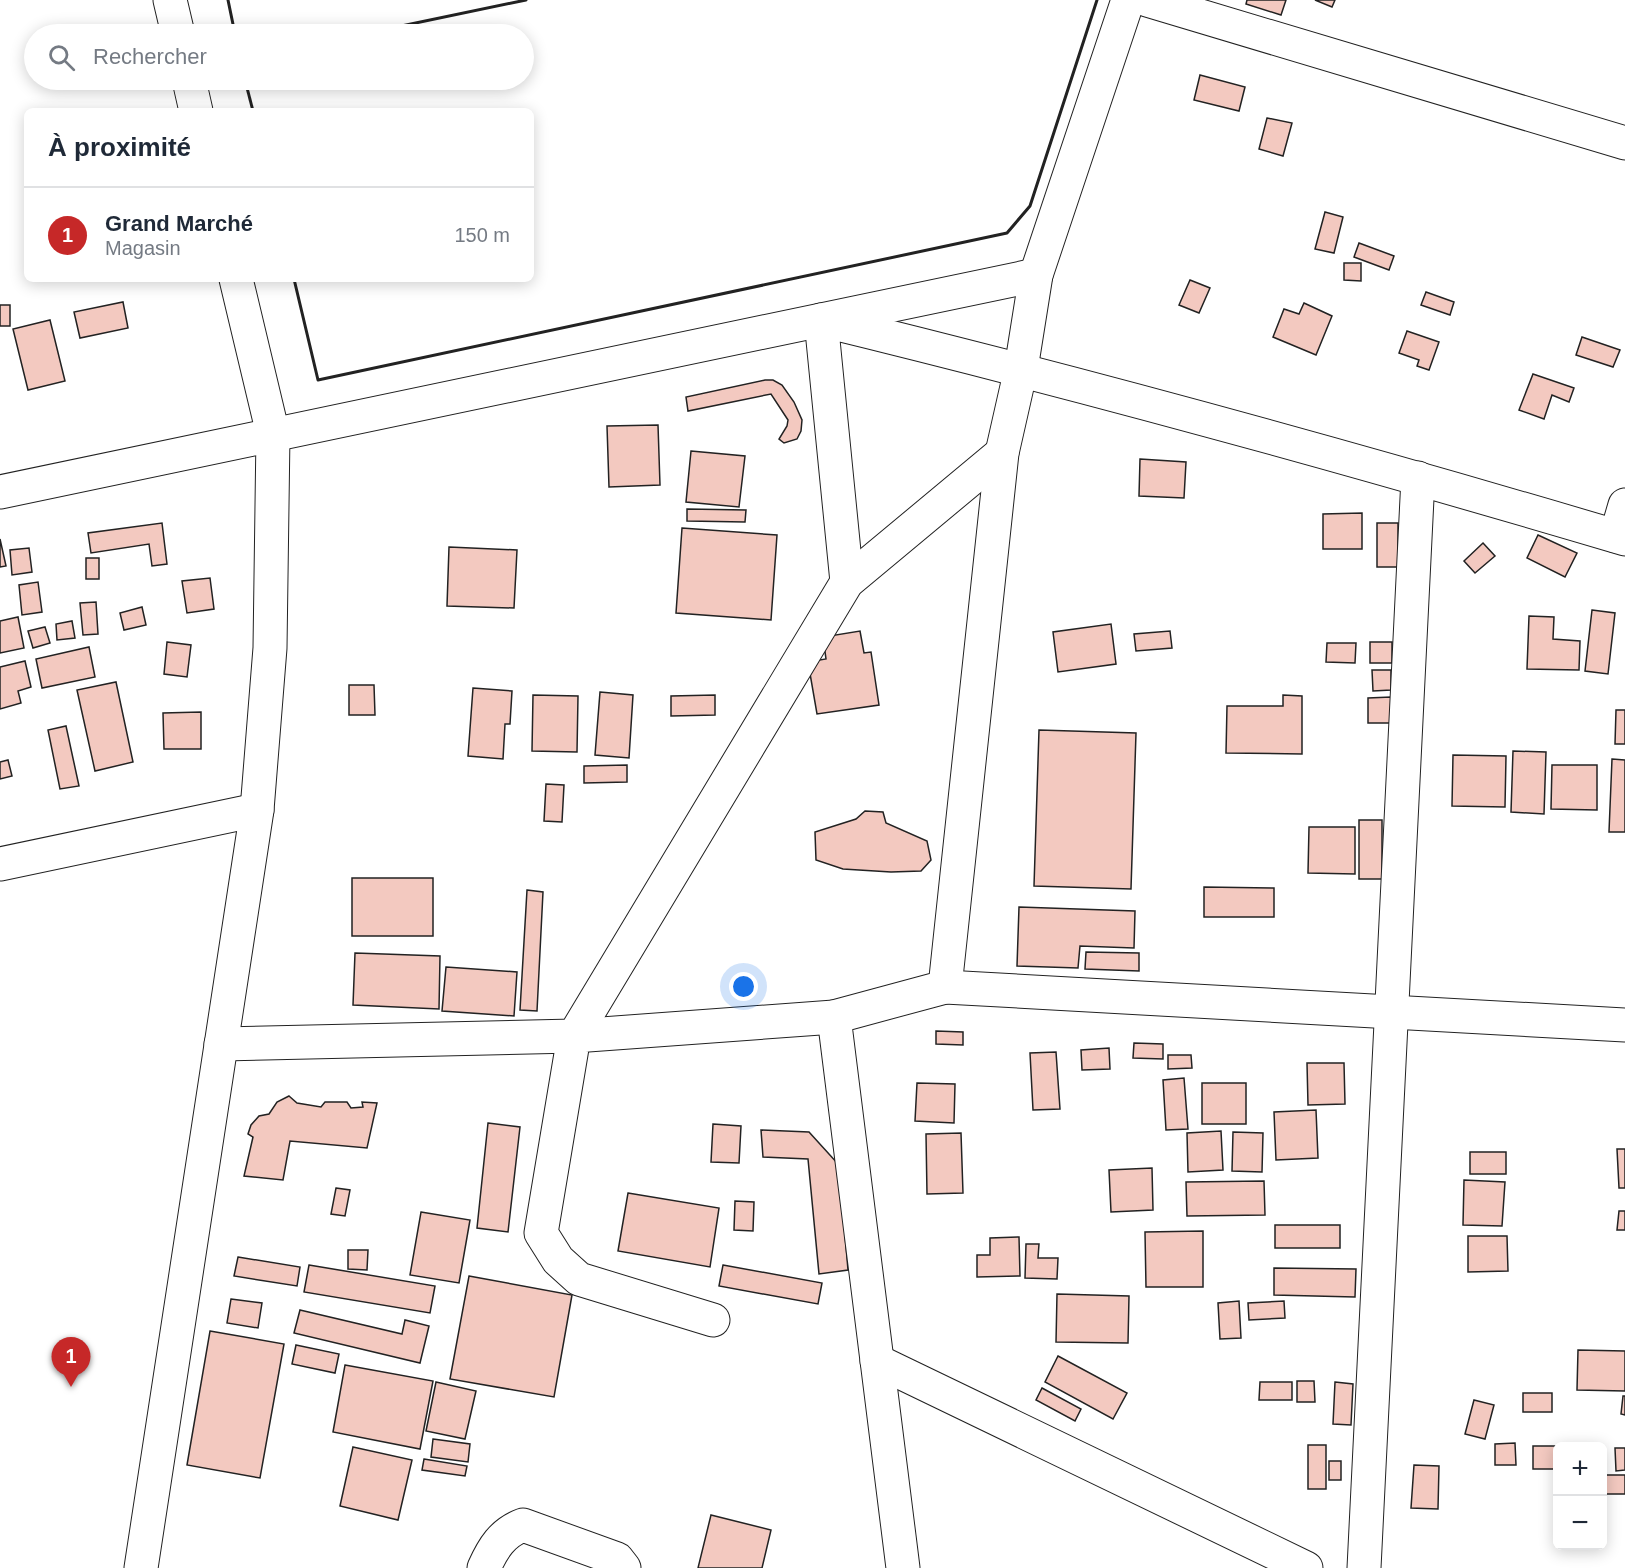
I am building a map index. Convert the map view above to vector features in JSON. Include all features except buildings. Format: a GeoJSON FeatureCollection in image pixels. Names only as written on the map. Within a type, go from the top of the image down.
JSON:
{"type":"FeatureCollection","features":[{"type":"Feature","properties":{"kind":"street"},"geometry":{"type":"LineString","coordinates":[[170,0],[176,24]]}},
{"type":"Feature","properties":{"kind":"street"},"geometry":{"type":"LineString","coordinates":[[945,987],[1002,453],[1021,369],[1036,275],[1128,0]]}},
{"type":"Feature","properties":{"kind":"street"},"geometry":{"type":"LineString","coordinates":[[1147,0],[1625,143]]}},
{"type":"Feature","properties":{"kind":"street"},"geometry":{"type":"LineString","coordinates":[[191,90],[195,108]]}},
{"type":"Feature","properties":{"kind":"street"},"geometry":{"type":"LineString","coordinates":[[0,492],[1036,275]]}},
{"type":"Feature","properties":{"kind":"street"},"geometry":{"type":"LineString","coordinates":[[141,1568],[257,810],[270,648],[273,434],[237,282]]}},
{"type":"Feature","properties":{"kind":"street"},"geometry":{"type":"LineString","coordinates":[[821,320],[1021,369],[1418,478],[1620,538],[1625,505]]}},
{"type":"Feature","properties":{"kind":"street"},"geometry":{"type":"LineString","coordinates":[[821,320],[847,582]]}},
{"type":"Feature","properties":{"kind":"street"},"geometry":{"type":"LineString","coordinates":[[712,1320],[579,1279],[558,1260],[541,1233],[574,1036],[847,582],[1002,453]]}},
{"type":"Feature","properties":{"kind":"street"},"geometry":{"type":"LineString","coordinates":[[1364,1568],[1418,478]]}},
{"type":"Feature","properties":{"kind":"street"},"geometry":{"type":"LineString","coordinates":[[0,864],[257,810]]}},
{"type":"Feature","properties":{"kind":"street"},"geometry":{"type":"LineString","coordinates":[[221,1044],[574,1036],[834,1017],[945,987],[1625,1024]]}},
{"type":"Feature","properties":{"kind":"street"},"geometry":{"type":"LineString","coordinates":[[834,1017],[903,1568]]}},
{"type":"Feature","properties":{"kind":"street"},"geometry":{"type":"LineString","coordinates":[[878,1361],[1306,1568]]}},
{"type":"Feature","properties":{"kind":"street"},"geometry":{"type":"LineString","coordinates":[[484,1568],[494,1546],[511,1530],[523,1525],[617,1559],[624,1568]]}},
{"type":"Feature","properties":{"kind":"wall"},"geometry":{"type":"LineString","coordinates":[[228,0],[233,24]]}},
{"type":"Feature","properties":{"kind":"wall"},"geometry":{"type":"LineString","coordinates":[[411,24],[526,0]]}},
{"type":"Feature","properties":{"kind":"wall"},"geometry":{"type":"LineString","coordinates":[[295,282],[318,380],[1007,233],[1030,206],[1097,0]]}},
{"type":"Feature","properties":{"kind":"wall"},"geometry":{"type":"LineString","coordinates":[[248,90],[252,108]]}},
{"type":"Feature","properties":{"kind":"place","name":"Grand Marché"},"geometry":{"type":"Point","coordinates":[71,1387]}}]}
